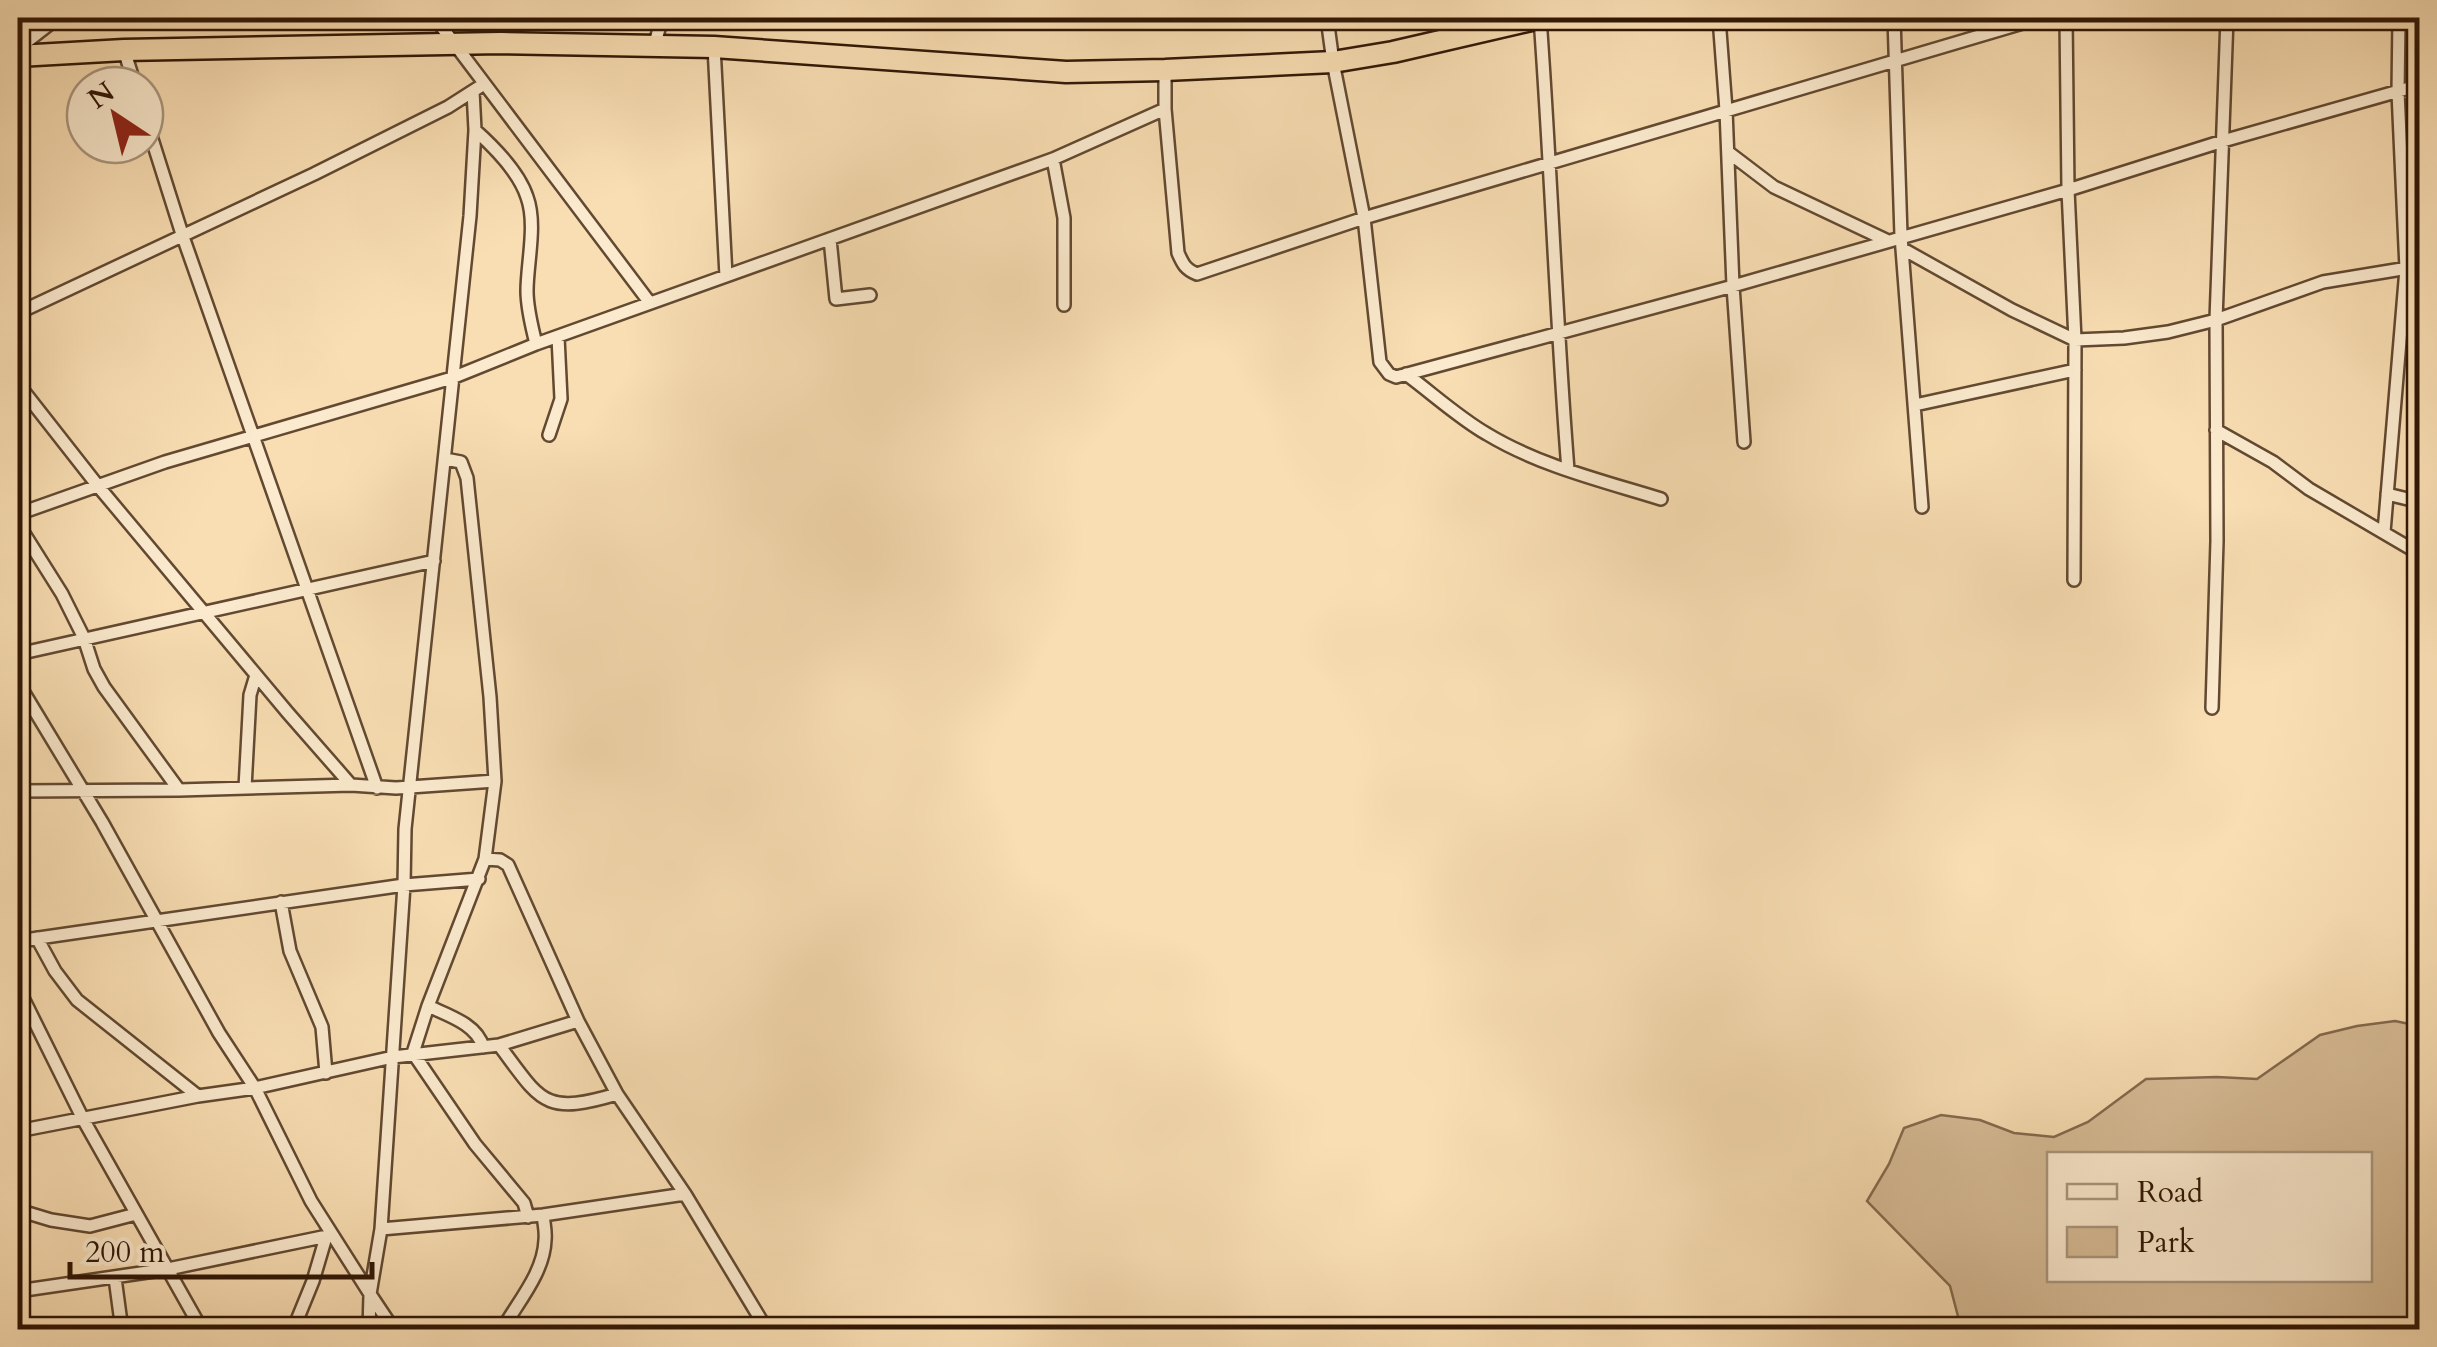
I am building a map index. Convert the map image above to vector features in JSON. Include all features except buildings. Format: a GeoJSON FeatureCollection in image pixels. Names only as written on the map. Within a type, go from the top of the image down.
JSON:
{"type":"FeatureCollection","features":[{"type":"Feature","properties":{"kind":"highway"},"geometry":{"type":"LineString","coordinates":[[18,56],[124,50],[500,43],[714,47],[1066,72],[1165,70],[1333,62],[1540,18]]}},
{"type":"Feature","properties":{"kind":"street"},"geometry":{"type":"LineString","coordinates":[[18,46],[54,18]]}},
{"type":"Feature","properties":{"kind":"street"},"geometry":{"type":"LineString","coordinates":[[435,18],[457,46],[479,88],[650,303]]}},
{"type":"Feature","properties":{"kind":"street"},"geometry":{"type":"LineString","coordinates":[[654,47],[662,18]]}},
{"type":"Feature","properties":{"kind":"street"},"geometry":{"type":"LineString","coordinates":[[1327,18],[1364,218],[1380,362],[1388,374],[1396,377],[1888,241],[1902,242],[2223,141],[2420,85]]}},
{"type":"Feature","properties":{"kind":"street"},"geometry":{"type":"LineString","coordinates":[[1540,18],[1568,470]]}},
{"type":"Feature","properties":{"kind":"street"},"geometry":{"type":"LineString","coordinates":[[1719,18],[1744,442]]}},
{"type":"Feature","properties":{"kind":"street"},"geometry":{"type":"LineString","coordinates":[[1894,18],[1902,242],[1922,506]]}},
{"type":"Feature","properties":{"kind":"street"},"geometry":{"type":"LineString","coordinates":[[1165,70],[1178,253],[1188,271],[1196,274],[1364,218],[2040,18]]}},
{"type":"Feature","properties":{"kind":"street"},"geometry":{"type":"LineString","coordinates":[[2066,18],[2075,340],[2074,580]]}},
{"type":"Feature","properties":{"kind":"street"},"geometry":{"type":"LineString","coordinates":[[2212,708],[2217,570],[2216,320],[2228,18]]}},
{"type":"Feature","properties":{"kind":"street"},"geometry":{"type":"LineString","coordinates":[[2384,532],[2406,268],[2398,92],[2399,18]]}},
{"type":"Feature","properties":{"kind":"street"},"geometry":{"type":"LineString","coordinates":[[714,47],[726,276]]}},
{"type":"Feature","properties":{"kind":"street"},"geometry":{"type":"LineString","coordinates":[[124,50],[129,65]]}},
{"type":"Feature","properties":{"kind":"street"},"geometry":{"type":"LineString","coordinates":[[369,1330],[370,1294],[381,1229],[406,828],[470,216],[479,88]]}},
{"type":"Feature","properties":{"kind":"street"},"geometry":{"type":"LineString","coordinates":[[18,312],[314,174],[479,88]]}},
{"type":"Feature","properties":{"kind":"street"},"geometry":{"type":"LineString","coordinates":[[18,514],[253,435],[452,378],[536,344],[1053,159],[1165,109]]}},
{"type":"Feature","properties":{"kind":"street"},"geometry":{"type":"LineString","coordinates":[[475,130],[495,150],[528,198],[530,250],[526,292],[536,344]]}},
{"type":"Feature","properties":{"kind":"street"},"geometry":{"type":"LineString","coordinates":[[1728,152],[1774,188],[1888,241]]}},
{"type":"Feature","properties":{"kind":"street"},"geometry":{"type":"LineString","coordinates":[[1053,159],[1064,218],[1064,305]]}},
{"type":"Feature","properties":{"kind":"street"},"geometry":{"type":"LineString","coordinates":[[160,165],[377,788]]}},
{"type":"Feature","properties":{"kind":"street"},"geometry":{"type":"LineString","coordinates":[[830,239],[836,299],[870,294]]}},
{"type":"Feature","properties":{"kind":"street"},"geometry":{"type":"LineString","coordinates":[[1902,242],[1985,295],[2075,340],[2168,332],[2216,320],[2324,282],[2420,266]]}},
{"type":"Feature","properties":{"kind":"street"},"geometry":{"type":"LineString","coordinates":[[550,434],[561,399],[558,337]]}},
{"type":"Feature","properties":{"kind":"street"},"geometry":{"type":"LineString","coordinates":[[1915,405],[2075,370]]}},
{"type":"Feature","properties":{"kind":"street"},"geometry":{"type":"LineString","coordinates":[[1406,374],[1484,433],[1513,448],[1661,499]]}},
{"type":"Feature","properties":{"kind":"street"},"geometry":{"type":"LineString","coordinates":[[18,384],[98,486],[351,785]]}},
{"type":"Feature","properties":{"kind":"street"},"geometry":{"type":"LineString","coordinates":[[2216,430],[2420,554]]}},
{"type":"Feature","properties":{"kind":"street"},"geometry":{"type":"LineString","coordinates":[[413,1053],[479,880],[494,780],[490,696],[467,478],[460,462],[445,459]]}},
{"type":"Feature","properties":{"kind":"street"},"geometry":{"type":"LineString","coordinates":[[2387,494],[2420,502]]}},
{"type":"Feature","properties":{"kind":"street"},"geometry":{"type":"LineString","coordinates":[[18,524],[62,594],[104,687],[178,790]]}},
{"type":"Feature","properties":{"kind":"street"},"geometry":{"type":"LineString","coordinates":[[18,654],[434,561]]}},
{"type":"Feature","properties":{"kind":"street"},"geometry":{"type":"LineString","coordinates":[[245,788],[250,695],[256,674]]}},
{"type":"Feature","properties":{"kind":"street"},"geometry":{"type":"LineString","coordinates":[[18,683],[255,1088],[329,1236],[394,1330]]}},
{"type":"Feature","properties":{"kind":"street"},"geometry":{"type":"LineString","coordinates":[[18,791],[351,785],[410,788],[494,780]]}},
{"type":"Feature","properties":{"kind":"street"},"geometry":{"type":"LineString","coordinates":[[485,859],[508,865],[578,1021],[617,1094],[685,1194],[767,1330]]}},
{"type":"Feature","properties":{"kind":"street"},"geometry":{"type":"LineString","coordinates":[[18,942],[404,885],[479,880]]}},
{"type":"Feature","properties":{"kind":"street"},"geometry":{"type":"LineString","coordinates":[[281,902],[290,952],[322,1027],[326,1073]]}},
{"type":"Feature","properties":{"kind":"street"},"geometry":{"type":"LineString","coordinates":[[37,938],[77,1000],[198,1096]]}},
{"type":"Feature","properties":{"kind":"street"},"geometry":{"type":"LineString","coordinates":[[18,988],[83,1119],[202,1330]]}},
{"type":"Feature","properties":{"kind":"street"},"geometry":{"type":"LineString","coordinates":[[428,1006],[478,1034],[483,1047]]}},
{"type":"Feature","properties":{"kind":"street"},"geometry":{"type":"LineString","coordinates":[[18,1131],[255,1088],[413,1053],[498,1045],[578,1021]]}},
{"type":"Feature","properties":{"kind":"street"},"geometry":{"type":"LineString","coordinates":[[498,1045],[541,1098],[568,1104],[617,1094]]}},
{"type":"Feature","properties":{"kind":"street"},"geometry":{"type":"LineString","coordinates":[[413,1053],[475,1144],[524,1203],[528,1217]]}},
{"type":"Feature","properties":{"kind":"street"},"geometry":{"type":"LineString","coordinates":[[381,1229],[544,1216],[685,1194]]}},
{"type":"Feature","properties":{"kind":"street"},"geometry":{"type":"LineString","coordinates":[[18,1210],[90,1226],[136,1214]]}},
{"type":"Feature","properties":{"kind":"street"},"geometry":{"type":"LineString","coordinates":[[502,1330],[543,1256],[544,1216]]}},
{"type":"Feature","properties":{"kind":"street"},"geometry":{"type":"LineString","coordinates":[[18,1292],[168,1269],[329,1236]]}},
{"type":"Feature","properties":{"kind":"street"},"geometry":{"type":"LineString","coordinates":[[293,1330],[329,1236]]}},
{"type":"Feature","properties":{"kind":"street"},"geometry":{"type":"LineString","coordinates":[[116,1278],[122,1330]]}},
{"type":"Feature","properties":{"kind":"green space"},"geometry":{"type":"Polygon","coordinates":[[[435,18],[511,18],[506,24],[515,25],[515,35],[463,48],[435,18]]]}},
{"type":"Feature","properties":{"kind":"green space"},"geometry":{"type":"Polygon","coordinates":[[[2395,1021],[2419,1026],[2419,1329],[1965,1329],[1950,1286],[1867,1201],[1904,1128],[1941,1115],[1980,1120],[2014,1133],[2054,1137],[2088,1122],[2146,1079],[2257,1079],[2320,1035],[2395,1021]]]}}]}
